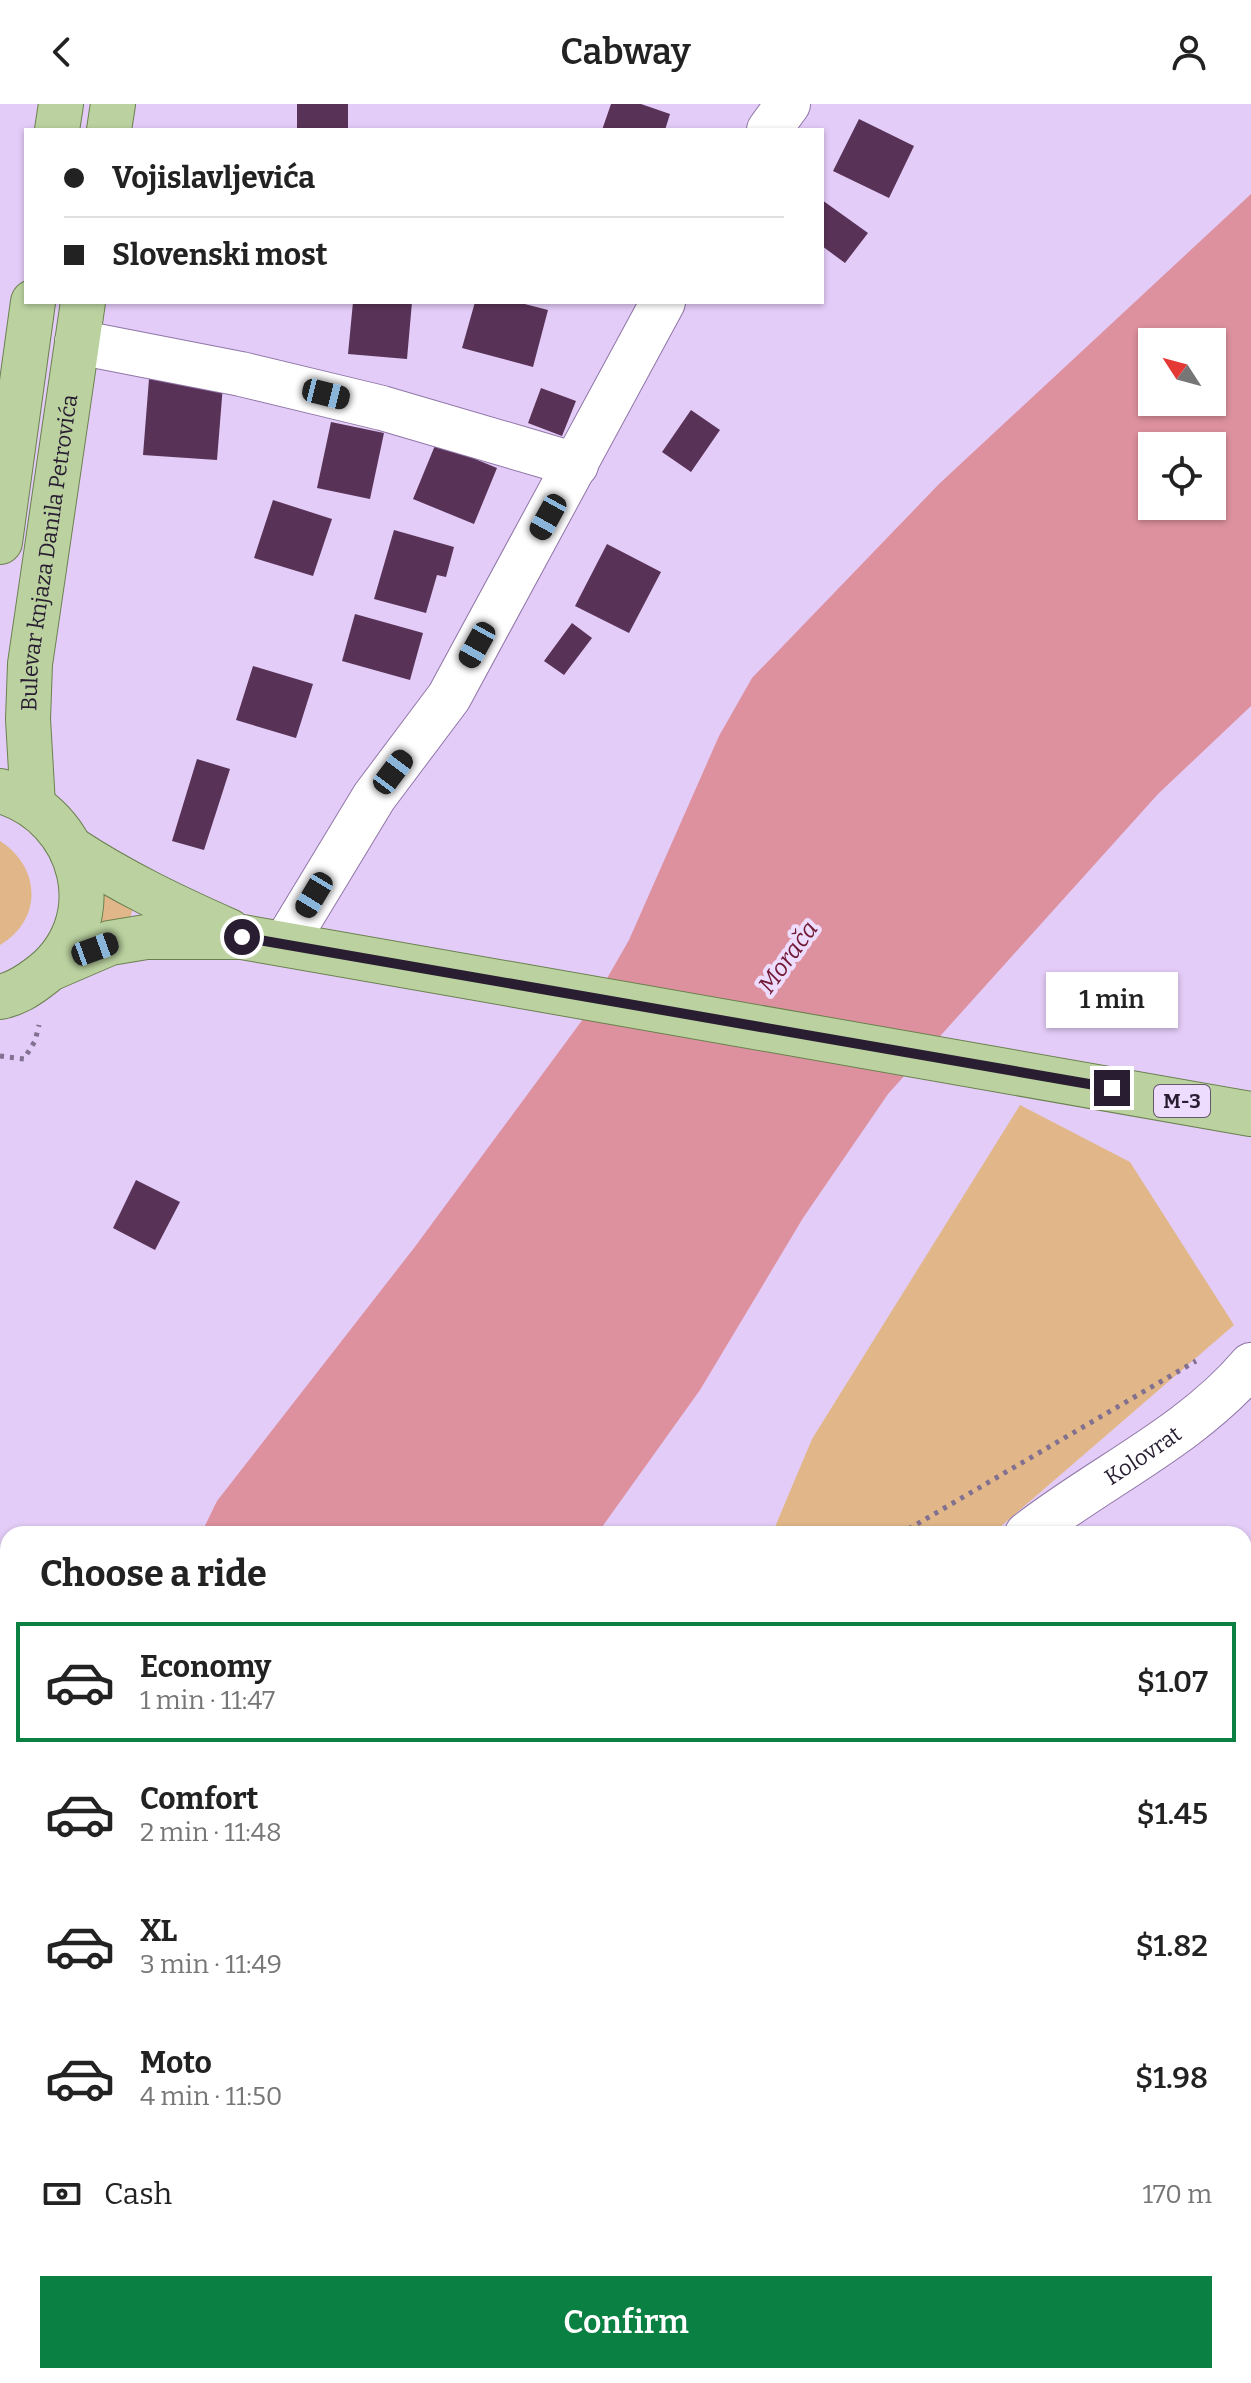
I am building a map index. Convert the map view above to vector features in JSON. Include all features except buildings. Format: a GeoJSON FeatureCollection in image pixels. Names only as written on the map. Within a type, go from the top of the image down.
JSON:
{"type":"FeatureCollection","features":[{"type":"Feature","properties":{"kind":"main road"},"geometry":{"type":"LineString","coordinates":[[57,128],[61,104]]}},
{"type":"Feature","properties":{"kind":"main road"},"geometry":{"type":"LineString","coordinates":[[109,128],[113,104]]}},
{"type":"Feature","properties":{"kind":"main road"},"geometry":{"type":"LineString","coordinates":[[0,542],[33,304]]}},
{"type":"Feature","properties":{"kind":"main road","name":"Bulevar knjaza Danila Petrovića"},"geometry":{"type":"LineString","coordinates":[[16,798],[28,719],[30,664],[80,322]]}},
{"type":"Feature","properties":{"kind":"main road","name":"M-3"},"geometry":{"type":"LineString","coordinates":[[16,798],[55,823],[72,849],[81,879],[81,912],[71,942],[25,985]]}},
{"type":"Feature","properties":{"kind":"main road","name":"M-3"},"geometry":{"type":"LineString","coordinates":[[72,849],[156,898],[242,937]]}},
{"type":"Feature","properties":{"kind":"main road","name":"M-3"},"geometry":{"type":"LineString","coordinates":[[25,985],[110,943],[146,937],[242,937],[1251,1114]]}},
{"type":"Feature","properties":{"kind":"main road"},"geometry":{"type":"LineString","coordinates":[[0,1027],[25,985]]}},
{"type":"Feature","properties":{"kind":"street"},"geometry":{"type":"LineString","coordinates":[[770,128],[788,104]]}},
{"type":"Feature","properties":{"kind":"street"},"geometry":{"type":"LineString","coordinates":[[285,944],[374,797],[449,697],[662,304]]}},
{"type":"Feature","properties":{"kind":"street"},"geometry":{"type":"LineString","coordinates":[[80,322],[241,374],[382,408],[576,465]]}},
{"type":"Feature","properties":{"kind":"street","name":"Kolovrat"},"geometry":{"type":"LineString","coordinates":[[1038,1526],[1189,1421],[1251,1365]]}},
{"type":"Feature","properties":{"kind":"path"},"geometry":{"type":"LineString","coordinates":[[914,1526],[1204,1356]]}},
{"type":"Feature","properties":{"kind":"shaded area"},"geometry":{"type":"Polygon","coordinates":[[[0,841],[14,852],[23,865],[32,893],[24,922],[0,945],[0,841]]]}},
{"type":"Feature","properties":{"kind":"shaded area"},"geometry":{"type":"Polygon","coordinates":[[[105,887],[134,903],[129,923],[100,923],[105,887]]]}},
{"type":"Feature","properties":{"kind":"shaded area"},"geometry":{"type":"Polygon","coordinates":[[[1020,1105],[1130,1162],[1234,1325],[1001,1526],[775,1526],[812,1439],[1020,1105]]]}},
{"type":"Feature","properties":{"kind":"water","name":"Morača"},"geometry":{"type":"Polygon","coordinates":[[[1251,194],[1251,706],[1158,794],[888,1094],[803,1218],[700,1390],[603,1526],[205,1526],[217,1501],[414,1248],[586,1015],[629,940],[719,736],[752,678],[939,484],[1251,194]]]}},
{"type":"Feature","properties":{"kind":"route"},"geometry":{"type":"LineString","coordinates":[[242,937],[1112,1088]]}}]}
